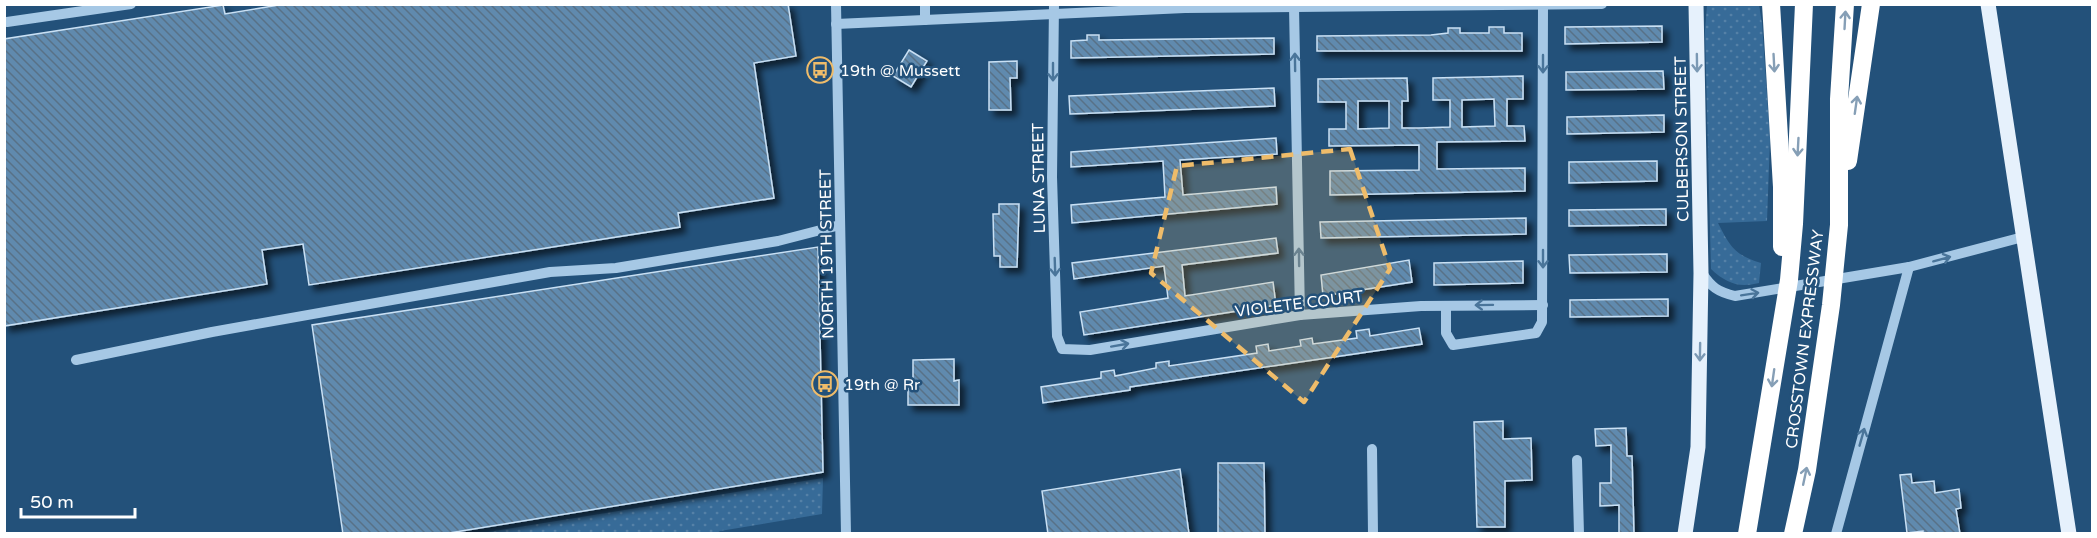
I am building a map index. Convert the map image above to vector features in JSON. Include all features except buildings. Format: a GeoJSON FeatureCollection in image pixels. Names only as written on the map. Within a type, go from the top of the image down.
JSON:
{"type":"FeatureCollection","features":[{"type":"Feature","properties":{"kind":"highway"},"geometry":{"type":"LineString","coordinates":[[1771,4],[1788,227]]}},
{"type":"Feature","properties":{"kind":"highway"},"geometry":{"type":"LineString","coordinates":[[1788,227],[1804,4]]}},
{"type":"Feature","properties":{"kind":"highway","name":"CROSSTOWN EXPRESSWAY"},"geometry":{"type":"LineString","coordinates":[[1792,534],[1807,470],[1839,225],[1839,99],[1845,4]]}},
{"type":"Feature","properties":{"kind":"highway"},"geometry":{"type":"LineString","coordinates":[[1839,225],[1871,4]]}},
{"type":"Feature","properties":{"kind":"highway","name":"CROSSTOWN EXPRESSWAY"},"geometry":{"type":"LineString","coordinates":[[1747,534],[1782,321],[1788,227]]}},
{"type":"Feature","properties":{"kind":"main road","name":"CULBERSON STREET"},"geometry":{"type":"LineString","coordinates":[[1696,4],[1701,273]]}},
{"type":"Feature","properties":{"kind":"main road"},"geometry":{"type":"LineString","coordinates":[[1988,4],[2069,534]]}},
{"type":"Feature","properties":{"kind":"main road"},"geometry":{"type":"LineString","coordinates":[[1685,534],[1698,447],[1701,273]]}},
{"type":"Feature","properties":{"kind":"street"},"geometry":{"type":"LineString","coordinates":[[7,22],[131,4]]}},
{"type":"Feature","properties":{"kind":"street","name":"NORTH 19TH STREET"},"geometry":{"type":"LineString","coordinates":[[836,4],[846,534]]}},
{"type":"Feature","properties":{"kind":"street"},"geometry":{"type":"LineString","coordinates":[[925,4],[925,20]]}},
{"type":"Feature","properties":{"kind":"street"},"geometry":{"type":"LineString","coordinates":[[836,24],[925,20],[1054,9],[1185,6],[1602,4]]}},
{"type":"Feature","properties":{"kind":"street"},"geometry":{"type":"LineString","coordinates":[[1446,306],[1446,333],[1453,345],[1536,333],[1542,322],[1543,5]]}},
{"type":"Feature","properties":{"kind":"street"},"geometry":{"type":"LineString","coordinates":[[1294,7],[1300,315]]}},
{"type":"Feature","properties":{"kind":"street","name":"LUNA STREET"},"geometry":{"type":"LineString","coordinates":[[1054,9],[1052,177],[1057,336],[1062,350]]}},
{"type":"Feature","properties":{"kind":"street"},"geometry":{"type":"LineString","coordinates":[[76,360],[550,272],[616,268],[778,241],[840,225]]}},
{"type":"Feature","properties":{"kind":"street"},"geometry":{"type":"LineString","coordinates":[[1701,273],[1710,286],[1721,293],[1735,296],[1909,267],[2023,237]]}},
{"type":"Feature","properties":{"kind":"street"},"geometry":{"type":"LineString","coordinates":[[1836,534],[1909,267]]}},
{"type":"Feature","properties":{"kind":"street","name":"VIOLETE COURT"},"geometry":{"type":"LineString","coordinates":[[1062,350],[1090,350],[1300,315],[1446,306],[1543,305]]}},
{"type":"Feature","properties":{"kind":"street"},"geometry":{"type":"LineString","coordinates":[[1372,449],[1373,534]]}},
{"type":"Feature","properties":{"kind":"street"},"geometry":{"type":"LineString","coordinates":[[1577,460],[1579,534]]}},
{"type":"Feature","properties":{"kind":"highlighted area"},"geometry":{"type":"Polygon","coordinates":[[[1350,149],[1390,269],[1304,402],[1151,273],[1177,166],[1350,149]]]}},
{"type":"Feature","properties":{"kind":"shaded area"},"geometry":{"type":"Polygon","coordinates":[[[1707,5],[1759,5],[1770,139],[1767,221],[1718,223],[1734,249],[1745,257],[1761,263],[1759,283],[1745,285],[1733,283],[1711,269],[1705,31],[1707,5]]]}},
{"type":"Feature","properties":{"kind":"shaded area"},"geometry":{"type":"Polygon","coordinates":[[[823,478],[822,514],[717,533],[482,533],[823,478]]]}},
{"type":"Feature","properties":{"kind":"place","name":"19th @ Mussett"},"geometry":{"type":"Point","coordinates":[820,70]}},
{"type":"Feature","properties":{"kind":"place","name":"19th @ Rr"},"geometry":{"type":"Point","coordinates":[825,384]}}]}
